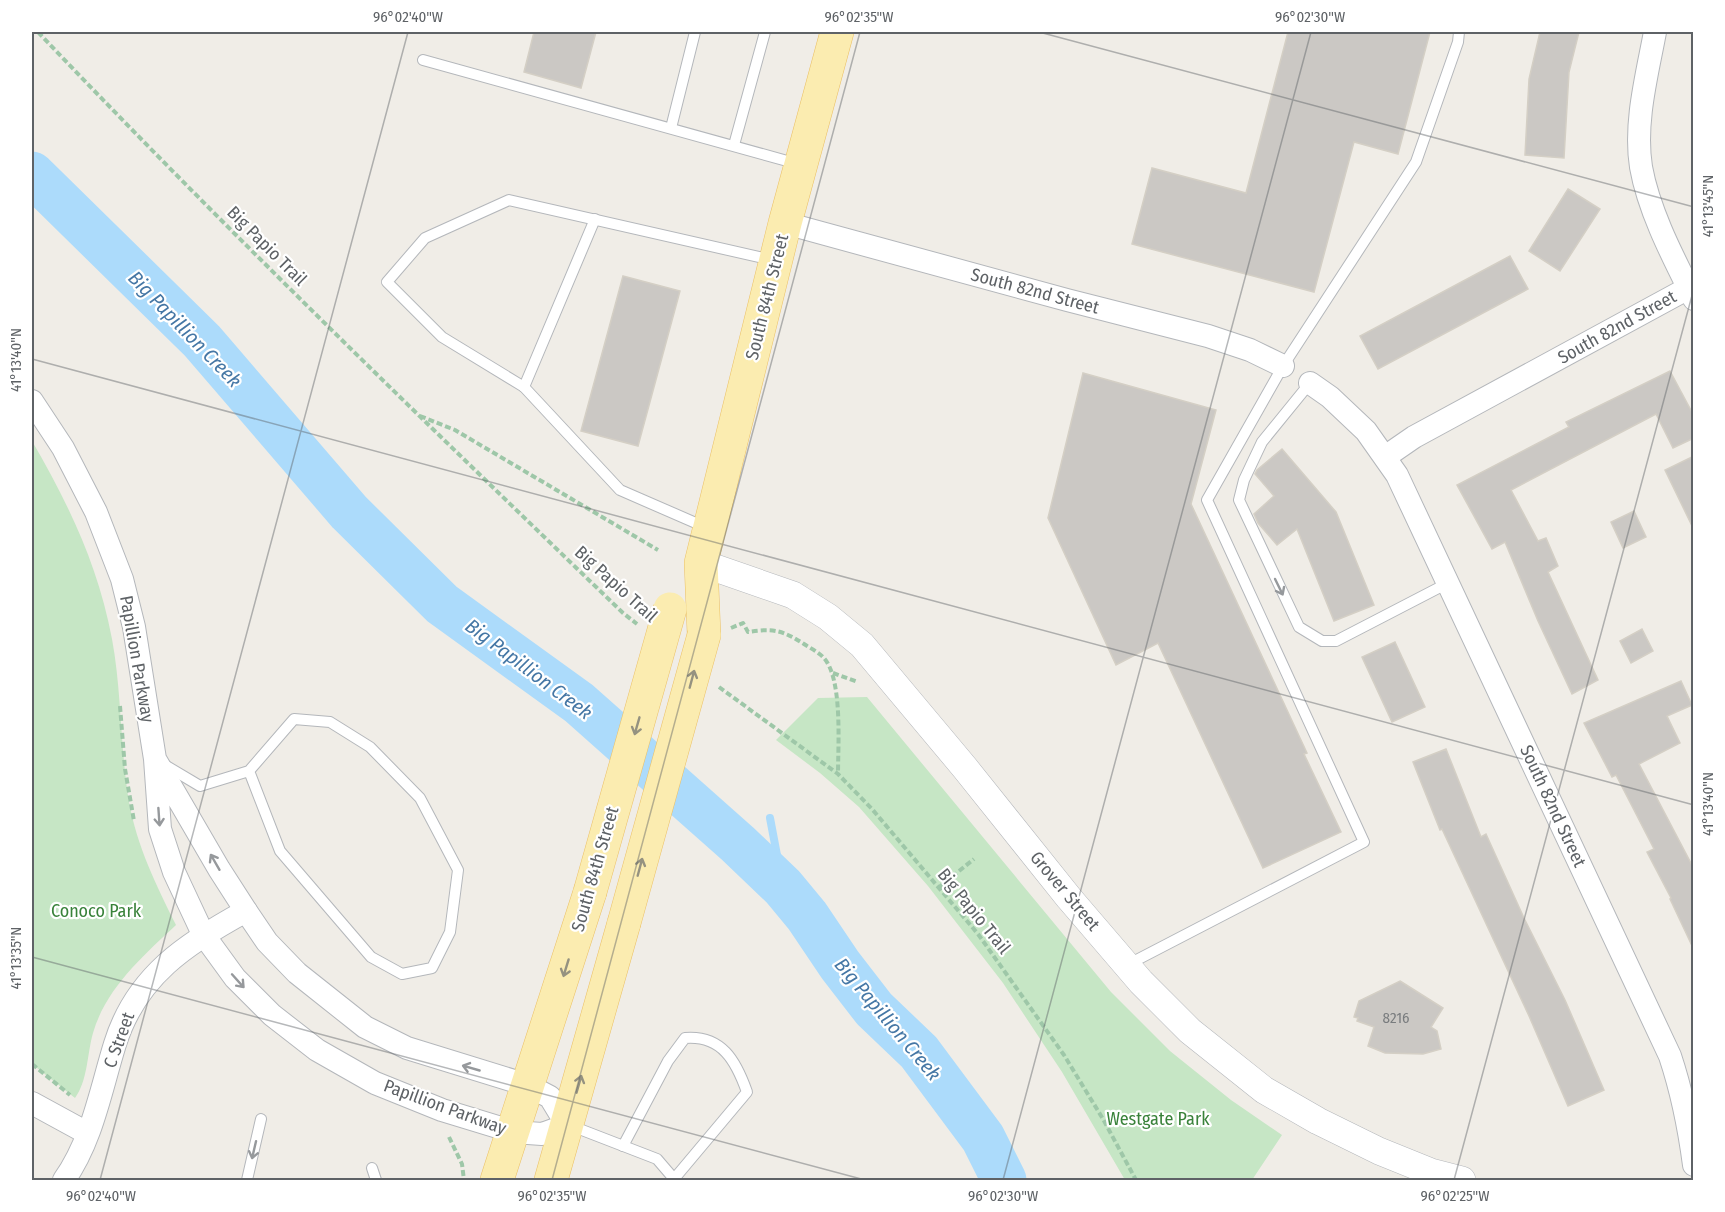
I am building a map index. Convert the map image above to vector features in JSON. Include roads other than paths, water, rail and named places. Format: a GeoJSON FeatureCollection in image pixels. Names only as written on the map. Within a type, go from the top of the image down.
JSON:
{"type":"FeatureCollection","features":[{"type":"Feature","properties":{"kind":"main road","name":"South 84th Street"},"geometry":{"type":"LineString","coordinates":[[551,1180],[704,634],[701,563],[785,223],[837,32]]}},
{"type":"Feature","properties":{"kind":"main road","name":"South 84th Street"},"geometry":{"type":"LineString","coordinates":[[497,1180],[590,892],[670,609],[701,563]]}},
{"type":"Feature","properties":{"kind":"street"},"geometry":{"type":"LineString","coordinates":[[1655,32],[1639,128],[1641,166],[1648,194],[1692,291]]}},
{"type":"Feature","properties":{"kind":"street","name":"South 82nd Street"},"geometry":{"type":"LineString","coordinates":[[785,223],[1208,336],[1250,350],[1282,366]]}},
{"type":"Feature","properties":{"kind":"street","name":"South 82nd Street"},"geometry":{"type":"LineString","coordinates":[[1385,457],[1414,437],[1692,291]]}},
{"type":"Feature","properties":{"kind":"street","name":"South 82nd Street"},"geometry":{"type":"LineString","coordinates":[[1310,383],[1330,397],[1366,431],[1397,475],[1670,1056],[1681,1088],[1694,1164]]}},
{"type":"Feature","properties":{"kind":"street","name":"Papillion Parkway"},"geometry":{"type":"LineString","coordinates":[[32,401],[63,448],[96,512],[122,579],[134,627],[155,759],[160,829],[174,872],[203,934],[235,978],[272,1015],[317,1050],[375,1083],[442,1110],[513,1132],[542,1134],[567,1125],[550,1097],[527,1085],[407,1048],[365,1027],[297,973],[267,942],[246,911],[155,759]]}},
{"type":"Feature","properties":{"kind":"street","name":"Grover Street"},"geometry":{"type":"LineString","coordinates":[[701,563],[793,595],[828,617],[862,645],[1070,898],[1128,965],[1190,1031],[1264,1090],[1318,1121],[1379,1151],[1431,1172],[1462,1180]]}},
{"type":"Feature","properties":{"kind":"street","name":"C Street"},"geometry":{"type":"LineString","coordinates":[[64,1180],[87,1134],[116,1042],[134,1002],[168,962],[203,934],[246,911]]}},
{"type":"Feature","properties":{"kind":"street"},"geometry":{"type":"LineString","coordinates":[[32,1103],[87,1134]]}},
{"type":"Feature","properties":{"kind":"lane"},"geometry":{"type":"LineString","coordinates":[[671,128],[695,32]]}},
{"type":"Feature","properties":{"kind":"lane"},"geometry":{"type":"LineString","coordinates":[[734,144],[765,32]]}},
{"type":"Feature","properties":{"kind":"lane"},"geometry":{"type":"LineString","coordinates":[[1128,965],[1364,842],[1207,500],[1282,366],[1416,162],[1460,32]]}},
{"type":"Feature","properties":{"kind":"lane"},"geometry":{"type":"LineString","coordinates":[[423,60],[734,144],[801,165]]}},
{"type":"Feature","properties":{"kind":"lane"},"geometry":{"type":"LineString","coordinates":[[709,529],[620,490],[524,387],[442,337],[387,282],[425,238],[509,200],[776,261]]}},
{"type":"Feature","properties":{"kind":"lane"},"geometry":{"type":"LineString","coordinates":[[524,387],[595,219]]}},
{"type":"Feature","properties":{"kind":"lane"},"geometry":{"type":"LineString","coordinates":[[1310,383],[1262,442],[1244,480],[1239,500],[1299,627],[1322,641],[1336,641],[1448,583]]}},
{"type":"Feature","properties":{"kind":"lane"},"geometry":{"type":"LineString","coordinates":[[155,759],[200,786],[249,771],[294,719],[330,722],[370,747],[420,798],[458,870],[450,932],[432,968],[402,974],[371,957],[280,851],[249,771]]}},
{"type":"Feature","properties":{"kind":"lane"},"geometry":{"type":"LineString","coordinates":[[567,1125],[657,1159],[675,1180],[747,1092],[740,1071],[728,1053],[701,1037],[684,1038],[668,1060],[623,1146]]}},
{"type":"Feature","properties":{"kind":"lane"},"geometry":{"type":"LineString","coordinates":[[247,1180],[261,1119]]}},
{"type":"Feature","properties":{"kind":"lane"},"geometry":{"type":"LineString","coordinates":[[372,1168],[376,1180]]}},
{"type":"Feature","properties":{"kind":"waterway","name":"Big Papillion Creek"},"geometry":{"type":"LineString","coordinates":[[32,174],[202,341],[349,512],[442,604],[579,703],[783,887],[807,916],[840,965],[874,1009],[919,1052],[983,1138],[1004,1180]]}},
{"type":"Feature","properties":{"kind":"waterway"},"geometry":{"type":"LineString","coordinates":[[770,818],[783,887]]}},
{"type":"Feature","properties":{"kind":"park label","name":"Conoco Park"},"geometry":{"type":"Point","coordinates":[96,911]}},
{"type":"Feature","properties":{"kind":"park label","name":"Westgate Park"},"geometry":{"type":"Point","coordinates":[1158,1119]}}]}
